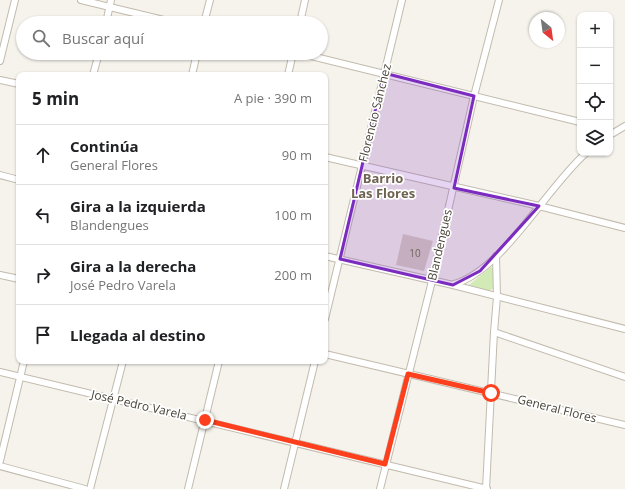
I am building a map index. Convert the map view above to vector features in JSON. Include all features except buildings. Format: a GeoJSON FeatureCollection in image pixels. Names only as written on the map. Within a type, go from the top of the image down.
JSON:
{"type":"FeatureCollection","features":[{"type":"Feature","properties":{"kind":"street"},"geometry":{"type":"LineString","coordinates":[[0,61],[15,0]]}},
{"type":"Feature","properties":{"kind":"street"},"geometry":{"type":"LineString","coordinates":[[81,0],[111,3],[153,16]]}},
{"type":"Feature","properties":{"kind":"street"},"geometry":{"type":"LineString","coordinates":[[206,16],[210,0]]}},
{"type":"Feature","properties":{"kind":"street"},"geometry":{"type":"LineString","coordinates":[[302,16],[305,0]]}},
{"type":"Feature","properties":{"kind":"street","name":"Florencio Sánchez"},"geometry":{"type":"LineString","coordinates":[[328,307],[402,0]]}},
{"type":"Feature","properties":{"kind":"street","name":"Blandengues"},"geometry":{"type":"LineString","coordinates":[[380,489],[385,464],[432,281],[474,96],[499,0]]}},
{"type":"Feature","properties":{"kind":"street"},"geometry":{"type":"LineString","coordinates":[[108,16],[111,3]]}},
{"type":"Feature","properties":{"kind":"street"},"geometry":{"type":"LineString","coordinates":[[94,72],[96,60]]}},
{"type":"Feature","properties":{"kind":"street"},"geometry":{"type":"LineString","coordinates":[[193,72],[195,60]]}},
{"type":"Feature","properties":{"kind":"street"},"geometry":{"type":"LineString","coordinates":[[289,72],[291,60]]}},
{"type":"Feature","properties":{"kind":"street"},"geometry":{"type":"LineString","coordinates":[[328,60],[577,121]]}},
{"type":"Feature","properties":{"kind":"street"},"geometry":{"type":"LineString","coordinates":[[0,80],[16,83]]}},
{"type":"Feature","properties":{"kind":"street"},"geometry":{"type":"LineString","coordinates":[[613,130],[625,126]]}},
{"type":"Feature","properties":{"kind":"street"},"geometry":{"type":"LineString","coordinates":[[453,285],[471,277],[496,256],[570,167],[583,156]]}},
{"type":"Feature","properties":{"kind":"street"},"geometry":{"type":"LineString","coordinates":[[328,158],[454,188],[539,206],[625,228]]}},
{"type":"Feature","properties":{"kind":"street"},"geometry":{"type":"LineString","coordinates":[[0,175],[16,179]]}},
{"type":"Feature","properties":{"kind":"street"},"geometry":{"type":"LineString","coordinates":[[486,489],[497,297],[496,256]]}},
{"type":"Feature","properties":{"kind":"street"},"geometry":{"type":"LineString","coordinates":[[328,257],[453,285],[625,329]]}},
{"type":"Feature","properties":{"kind":"street"},"geometry":{"type":"LineString","coordinates":[[0,275],[16,278]]}},
{"type":"Feature","properties":{"kind":"street"},"geometry":{"type":"LineString","coordinates":[[494,332],[625,377]]}},
{"type":"Feature","properties":{"kind":"street","name":"General Flores"},"geometry":{"type":"LineString","coordinates":[[328,355],[625,425]]}},
{"type":"Feature","properties":{"kind":"street"},"geometry":{"type":"LineString","coordinates":[[0,461],[23,364]]}},
{"type":"Feature","properties":{"kind":"street"},"geometry":{"type":"LineString","coordinates":[[90,489],[122,364]]}},
{"type":"Feature","properties":{"kind":"street"},"geometry":{"type":"LineString","coordinates":[[188,489],[218,364]]}},
{"type":"Feature","properties":{"kind":"street"},"geometry":{"type":"LineString","coordinates":[[284,489],[313,364]]}},
{"type":"Feature","properties":{"kind":"street","name":"José Pedro Varela"},"geometry":{"type":"LineString","coordinates":[[0,372],[205,420],[486,489]]}},
{"type":"Feature","properties":{"kind":"street"},"geometry":{"type":"LineString","coordinates":[[0,466],[85,489]]}},
{"type":"Feature","properties":{"kind":"highlighted area"},"geometry":{"type":"Polygon","coordinates":[[[384,73],[474,96],[454,188],[539,206],[480,271],[453,285],[340,259],[384,73]]]}},
{"type":"Feature","properties":{"kind":"green space"},"geometry":{"type":"Polygon","coordinates":[[[491,267],[494,269],[494,288],[489,291],[469,285],[491,267]]]}},
{"type":"Feature","properties":{"kind":"district","name":"Barrio Las Flores"},"geometry":{"type":"Point","coordinates":[383,186]}},
{"type":"Feature","properties":{"kind":"route"},"geometry":{"type":"LineString","coordinates":[[205,420],[385,464],[408,374],[491,393]]}}]}
